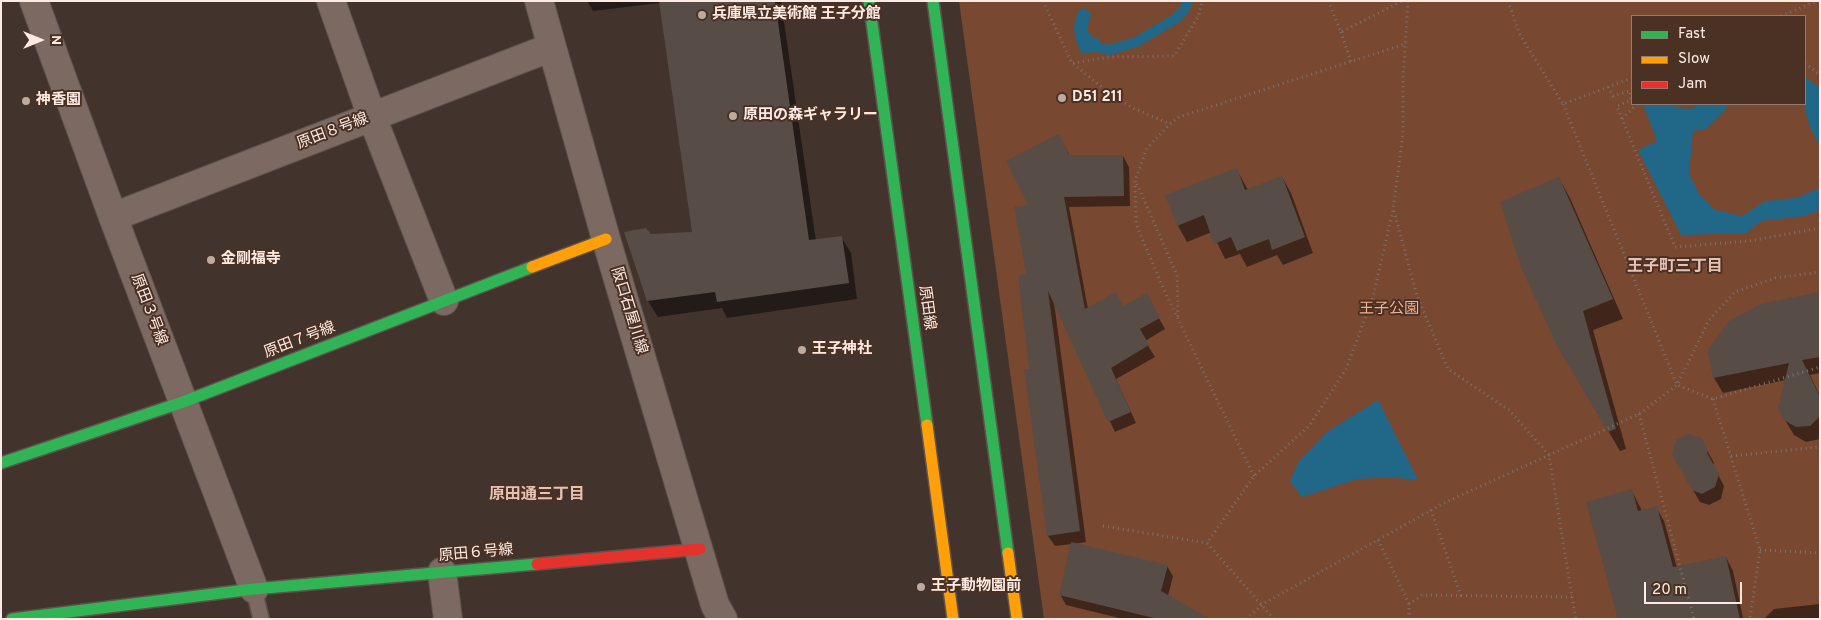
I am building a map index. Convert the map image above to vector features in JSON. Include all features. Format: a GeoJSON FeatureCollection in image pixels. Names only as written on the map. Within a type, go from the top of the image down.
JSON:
{"type":"FeatureCollection","features":[{"type":"Feature","properties":{"kind":"street","name":"原田３号線"},"geometry":{"type":"LineString","coordinates":[[34,1],[182,402],[254,589]]}},
{"type":"Feature","properties":{"kind":"street"},"geometry":{"type":"LineString","coordinates":[[331,1],[372,117],[444,301]]}},
{"type":"Feature","properties":{"kind":"street","name":"阪口石屋川線"},"geometry":{"type":"LineString","coordinates":[[539,1],[606,239],[700,549],[715,605],[723,619]]}},
{"type":"Feature","properties":{"kind":"street","name":"原田線"},"geometry":{"type":"LineString","coordinates":[[869,1],[953,619]]}},
{"type":"Feature","properties":{"kind":"street"},"geometry":{"type":"LineString","coordinates":[[934,1],[1017,619]]}},
{"type":"Feature","properties":{"kind":"street","name":"原田８号線"},"geometry":{"type":"LineString","coordinates":[[113,217],[552,47]]}},
{"type":"Feature","properties":{"kind":"street","name":"原田７号線"},"geometry":{"type":"LineString","coordinates":[[1,463],[182,402],[606,239]]}},
{"type":"Feature","properties":{"kind":"street","name":"原田６号線"},"geometry":{"type":"LineString","coordinates":[[12,619],[254,589],[700,549]]}},
{"type":"Feature","properties":{"kind":"street"},"geometry":{"type":"LineString","coordinates":[[442,572],[448,619]]}},
{"type":"Feature","properties":{"kind":"lane","name":"原田３号線"},"geometry":{"type":"LineString","coordinates":[[254,589],[261,619]]}},
{"type":"Feature","properties":{"kind":"path"},"geometry":{"type":"LineString","coordinates":[[1043,1],[1072,63],[1108,92],[1133,108],[1170,124]]}},
{"type":"Feature","properties":{"kind":"path"},"geometry":{"type":"LineString","coordinates":[[1072,63],[1109,57],[1174,56],[1199,15],[1202,1]]}},
{"type":"Feature","properties":{"kind":"path"},"geometry":{"type":"LineString","coordinates":[[1328,1],[1351,62]]}},
{"type":"Feature","properties":{"kind":"path"},"geometry":{"type":"LineString","coordinates":[[1341,32],[1402,1]]}},
{"type":"Feature","properties":{"kind":"path"},"geometry":{"type":"LineString","coordinates":[[1208,543],[1254,476],[1309,426],[1346,369],[1373,297],[1393,210],[1403,134],[1403,78],[1408,1]]}},
{"type":"Feature","properties":{"kind":"path"},"geometry":{"type":"LineString","coordinates":[[1508,1],[1519,33],[1563,104],[1677,385],[1713,399],[1820,367]]}},
{"type":"Feature","properties":{"kind":"path"},"geometry":{"type":"LineString","coordinates":[[1783,15],[1817,1]]}},
{"type":"Feature","properties":{"kind":"path"},"geometry":{"type":"LineString","coordinates":[[1254,476],[1178,320],[1136,224],[1135,181],[1147,148],[1170,124],[1179,118],[1405,44]]}},
{"type":"Feature","properties":{"kind":"path"},"geometry":{"type":"LineString","coordinates":[[1806,64],[1820,75]]}},
{"type":"Feature","properties":{"kind":"path"},"geometry":{"type":"LineString","coordinates":[[1563,104],[1631,78]]}},
{"type":"Feature","properties":{"kind":"path"},"geometry":{"type":"LineString","coordinates":[[1608,88],[1613,96],[1630,91],[1631,100],[1617,106],[1675,247],[1750,240],[1820,228]]}},
{"type":"Feature","properties":{"kind":"path"},"geometry":{"type":"LineString","coordinates":[[1622,119],[1636,105]]}},
{"type":"Feature","properties":{"kind":"path"},"geometry":{"type":"LineString","coordinates":[[1135,181],[1177,276],[1178,320]]}},
{"type":"Feature","properties":{"kind":"path"},"geometry":{"type":"LineString","coordinates":[[1393,210],[1417,296],[1448,370],[1509,410],[1549,455],[1576,619]]}},
{"type":"Feature","properties":{"kind":"path"},"geometry":{"type":"LineString","coordinates":[[1246,619],[1263,604],[1431,510],[1639,414],[1677,385],[1709,320],[1735,292],[1775,278],[1820,272]]}},
{"type":"Feature","properties":{"kind":"path"},"geometry":{"type":"LineString","coordinates":[[1713,399],[1760,550],[1750,619]]}},
{"type":"Feature","properties":{"kind":"path"},"geometry":{"type":"LineString","coordinates":[[1639,414],[1694,619]]}},
{"type":"Feature","properties":{"kind":"path"},"geometry":{"type":"LineString","coordinates":[[1731,456],[1820,447]]}},
{"type":"Feature","properties":{"kind":"path"},"geometry":{"type":"LineString","coordinates":[[1431,510],[1461,596]]}},
{"type":"Feature","properties":{"kind":"path"},"geometry":{"type":"LineString","coordinates":[[1103,526],[1208,543],[1263,604],[1274,619]]}},
{"type":"Feature","properties":{"kind":"path"},"geometry":{"type":"LineString","coordinates":[[1378,540],[1408,604],[1409,619]]}},
{"type":"Feature","properties":{"kind":"path"},"geometry":{"type":"LineString","coordinates":[[1760,550],[1820,553]]}},
{"type":"Feature","properties":{"kind":"path"},"geometry":{"type":"LineString","coordinates":[[1408,604],[1422,596],[1572,597]]}},
{"type":"Feature","properties":{"kind":"green space","name":"王子公園"},"geometry":{"type":"Polygon","coordinates":[[[959,1],[1820,1],[1820,619],[1044,619],[959,1]]]}},
{"type":"Feature","properties":{"kind":"water"},"geometry":{"type":"Polygon","coordinates":[[[1084,8],[1091,14],[1087,29],[1092,37],[1100,39],[1097,52],[1081,53],[1076,40],[1074,26],[1078,11],[1084,8]]]}},
{"type":"Feature","properties":{"kind":"water"},"geometry":{"type":"Polygon","coordinates":[[[1806,78],[1820,88],[1820,147],[1809,125],[1804,105],[1806,105],[1806,78]]]}},
{"type":"Feature","properties":{"kind":"water"},"geometry":{"type":"Polygon","coordinates":[[[1643,105],[1667,105],[1689,109],[1699,105],[1728,105],[1706,129],[1693,131],[1689,174],[1699,194],[1715,210],[1742,216],[1765,201],[1796,198],[1820,188],[1820,210],[1805,216],[1761,221],[1746,233],[1681,235],[1638,150],[1657,141],[1643,105]]]}},
{"type":"Feature","properties":{"kind":"water"},"geometry":{"type":"Polygon","coordinates":[[[1378,400],[1418,480],[1388,477],[1357,479],[1302,497],[1290,481],[1299,461],[1327,432],[1378,400]]]}},
{"type":"Feature","properties":{"kind":"building","name":"原田の森ギャラリー"},"geometry":{"type":"Polygon","coordinates":[[[659,1],[775,1],[809,240],[842,236],[849,283],[717,302],[715,292],[647,301],[624,232],[646,228],[651,234],[692,232],[659,1]]]}},
{"type":"Feature","properties":{"kind":"building"},"geometry":{"type":"Polygon","coordinates":[[[1059,134],[1069,155],[1123,155],[1124,196],[1064,197],[1085,309],[1116,292],[1123,306],[1147,293],[1160,318],[1140,329],[1149,345],[1111,368],[1131,412],[1108,422],[1048,291],[1080,531],[1047,536],[1024,369],[1029,369],[1018,275],[1026,274],[1014,207],[1028,205],[1006,161],[1059,134]]]}},
{"type":"Feature","properties":{"kind":"building"},"geometry":{"type":"Polygon","coordinates":[[[1237,168],[1245,190],[1282,176],[1305,237],[1272,250],[1269,239],[1237,251],[1231,237],[1214,244],[1204,215],[1177,226],[1165,195],[1237,168]]]}},
{"type":"Feature","properties":{"kind":"building"},"geometry":{"type":"Polygon","coordinates":[[[1559,177],[1613,299],[1583,311],[1616,429],[1608,432],[1557,346],[1521,267],[1500,202],[1559,177]]]}},
{"type":"Feature","properties":{"kind":"building"},"geometry":{"type":"Polygon","coordinates":[[[1820,292],[1820,357],[1802,360],[1820,397],[1820,416],[1810,426],[1796,427],[1784,420],[1778,408],[1789,363],[1713,378],[1708,350],[1729,321],[1761,304],[1820,292]]]}},
{"type":"Feature","properties":{"kind":"building"},"geometry":{"type":"Polygon","coordinates":[[[1688,434],[1702,438],[1708,450],[1707,453],[1719,474],[1715,487],[1702,494],[1692,490],[1672,454],[1676,440],[1688,434]]]}},
{"type":"Feature","properties":{"kind":"building"},"geometry":{"type":"Polygon","coordinates":[[[1632,489],[1638,511],[1657,506],[1673,567],[1726,556],[1740,619],[1618,619],[1586,502],[1632,489]]]}},
{"type":"Feature","properties":{"kind":"building"},"geometry":{"type":"Polygon","coordinates":[[[1071,542],[1168,565],[1161,591],[1210,619],[1158,619],[1059,595],[1071,542]]]}},
{"type":"Feature","properties":{"kind":"waterway"},"geometry":{"type":"LineString","coordinates":[[1098,47],[1109,50],[1136,42],[1175,19],[1184,10],[1188,1]]}},
{"type":"Feature","properties":{"kind":"traffic: fast"},"geometry":{"type":"LineString","coordinates":[[869,1],[927,425]]}},
{"type":"Feature","properties":{"kind":"traffic: fast"},"geometry":{"type":"LineString","coordinates":[[933,1],[1008,553]]}},
{"type":"Feature","properties":{"kind":"traffic: fast"},"geometry":{"type":"LineString","coordinates":[[1,463],[183,402],[532,267]]}},
{"type":"Feature","properties":{"kind":"traffic: fast"},"geometry":{"type":"LineString","coordinates":[[12,619],[254,589],[537,564]]}},
{"type":"Feature","properties":{"kind":"traffic: slow"},"geometry":{"type":"LineString","coordinates":[[532,267],[606,239]]}},
{"type":"Feature","properties":{"kind":"traffic: slow"},"geometry":{"type":"LineString","coordinates":[[927,425],[953,619]]}},
{"type":"Feature","properties":{"kind":"traffic: slow"},"geometry":{"type":"LineString","coordinates":[[1008,553],[1017,619]]}},
{"type":"Feature","properties":{"kind":"traffic: jam"},"geometry":{"type":"LineString","coordinates":[[537,564],[700,549]]}},
{"type":"Feature","properties":{"kind":"place","name":"兵庫県立美術館 王子分館"},"geometry":{"type":"Point","coordinates":[702,15]}},
{"type":"Feature","properties":{"kind":"place","name":"D51 211"},"geometry":{"type":"Point","coordinates":[1062,98]}},
{"type":"Feature","properties":{"kind":"place","name":"神香園"},"geometry":{"type":"Point","coordinates":[26,101]}},
{"type":"Feature","properties":{"kind":"place","name":"原田の森ギャラリー"},"geometry":{"type":"Point","coordinates":[733,116]}},
{"type":"Feature","properties":{"kind":"place","name":"金剛福寺"},"geometry":{"type":"Point","coordinates":[211,260]}},
{"type":"Feature","properties":{"kind":"place","name":"王子神社"},"geometry":{"type":"Point","coordinates":[802,350]}},
{"type":"Feature","properties":{"kind":"place","name":"王子動物園前"},"geometry":{"type":"Point","coordinates":[921,587]}},
{"type":"Feature","properties":{"kind":"district","name":"王子町三丁目"},"geometry":{"type":"Point","coordinates":[1675,268]}},
{"type":"Feature","properties":{"kind":"district","name":"原田通三丁目"},"geometry":{"type":"Point","coordinates":[537,496]}}]}
